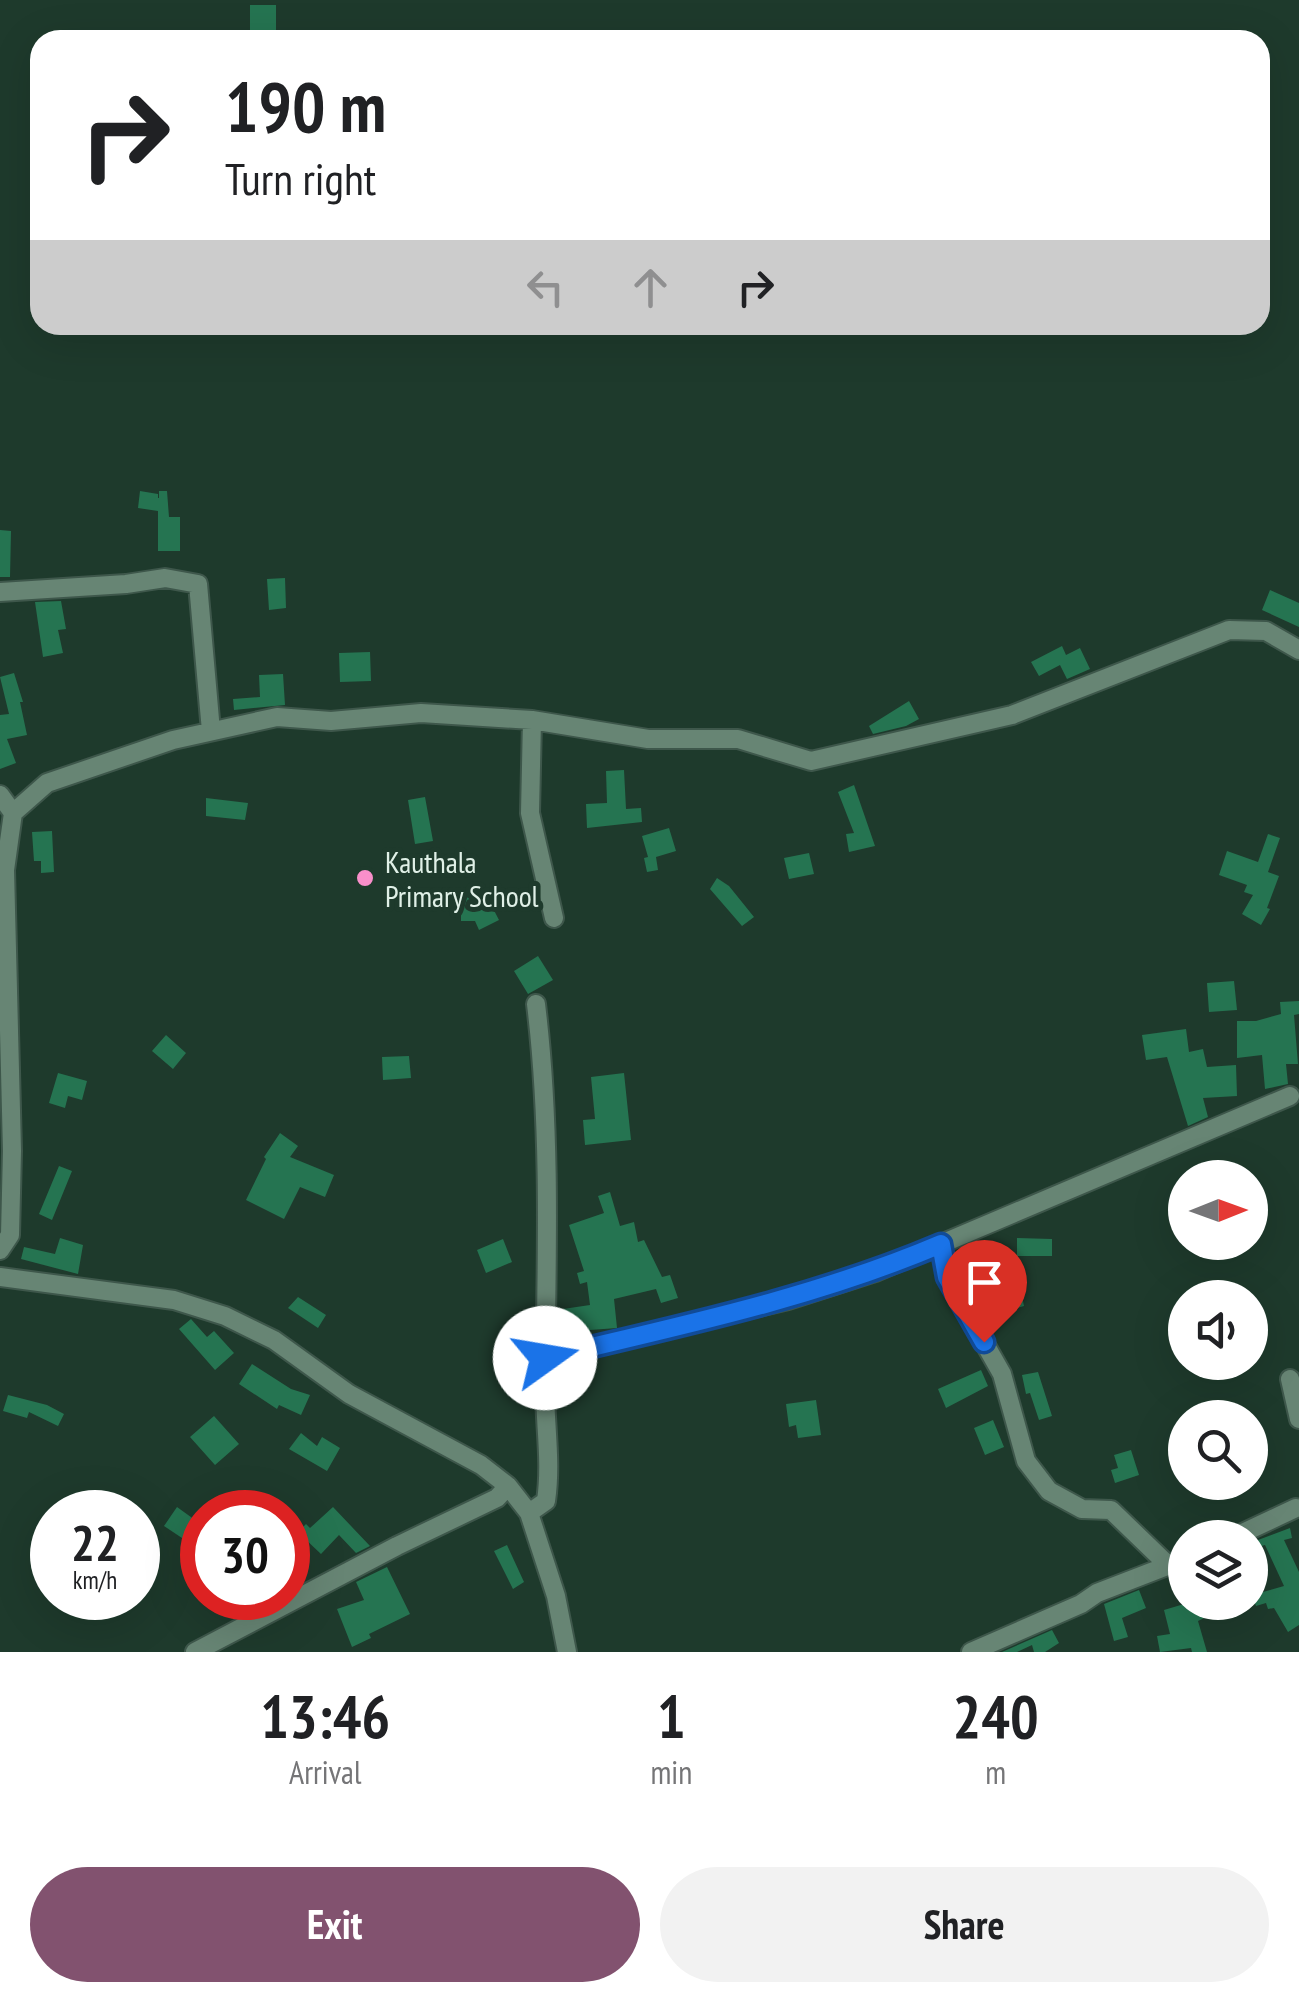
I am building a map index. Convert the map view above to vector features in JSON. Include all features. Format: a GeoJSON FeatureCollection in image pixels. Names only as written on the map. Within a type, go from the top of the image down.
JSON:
{"type":"FeatureCollection","features":[{"type":"Feature","properties":{"kind":"street"},"geometry":{"type":"LineString","coordinates":[[0,592],[164,578],[198,584],[212,732]]}},
{"type":"Feature","properties":{"kind":"street"},"geometry":{"type":"LineString","coordinates":[[30,1282],[5,1242],[12,1151],[5,870],[14,813],[47,783],[173,740],[276,718],[331,721],[421,713],[532,720],[648,738],[738,739],[811,760],[1012,715],[1229,630],[1266,632],[1299,650]]}},
{"type":"Feature","properties":{"kind":"street"},"geometry":{"type":"LineString","coordinates":[[532,720],[530,813],[554,918]]}},
{"type":"Feature","properties":{"kind":"street"},"geometry":{"type":"LineString","coordinates":[[0,795],[14,813]]}},
{"type":"Feature","properties":{"kind":"street"},"geometry":{"type":"LineString","coordinates":[[529,1513],[546,1501],[550,1473],[544,1408],[542,1056],[536,1004]]}},
{"type":"Feature","properties":{"kind":"street"},"geometry":{"type":"LineString","coordinates":[[545,1358],[788,1300],[875,1272],[1290,1096]]}},
{"type":"Feature","properties":{"kind":"street"},"geometry":{"type":"LineString","coordinates":[[941,1244],[947,1277],[1002,1374],[1026,1462],[1049,1491],[1082,1509],[1112,1510],[1168,1556]]}},
{"type":"Feature","properties":{"kind":"street"},"geometry":{"type":"LineString","coordinates":[[0,1276],[174,1300],[225,1316],[274,1340],[349,1394],[480,1465],[508,1486],[529,1513],[556,1596],[567,1652]]}},
{"type":"Feature","properties":{"kind":"street"},"geometry":{"type":"LineString","coordinates":[[1290,1379],[1299,1420]]}},
{"type":"Feature","properties":{"kind":"street"},"geometry":{"type":"LineString","coordinates":[[195,1652],[497,1498],[508,1486]]}},
{"type":"Feature","properties":{"kind":"street"},"geometry":{"type":"LineString","coordinates":[[1268,1522],[1298,1509]]}},
{"type":"Feature","properties":{"kind":"street"},"geometry":{"type":"LineString","coordinates":[[971,1652],[1098,1593],[1168,1566]]}},
{"type":"Feature","properties":{"kind":"building"},"geometry":{"type":"Polygon","coordinates":[[[250,5],[276,5],[276,30],[250,30],[250,5]]]}},
{"type":"Feature","properties":{"kind":"building"},"geometry":{"type":"Polygon","coordinates":[[[140,491],[158,494],[159,498],[159,491],[167,491],[169,517],[180,517],[180,551],[158,551],[158,511],[138,508],[140,491]]]}},
{"type":"Feature","properties":{"kind":"building"},"geometry":{"type":"Polygon","coordinates":[[[0,530],[11,531],[10,577],[0,577],[0,530]]]}},
{"type":"Feature","properties":{"kind":"building"},"geometry":{"type":"Polygon","coordinates":[[[285,578],[286,608],[269,610],[267,579],[285,578]]]}},
{"type":"Feature","properties":{"kind":"building"},"geometry":{"type":"Polygon","coordinates":[[[1270,590],[1299,603],[1299,627],[1262,610],[1270,590]]]}},
{"type":"Feature","properties":{"kind":"building"},"geometry":{"type":"Polygon","coordinates":[[[61,601],[66,629],[58,630],[63,653],[43,657],[35,602],[61,601]]]}},
{"type":"Feature","properties":{"kind":"building"},"geometry":{"type":"Polygon","coordinates":[[[1062,646],[1066,655],[1080,648],[1090,669],[1067,679],[1060,665],[1039,676],[1031,662],[1062,646]]]}},
{"type":"Feature","properties":{"kind":"building"},"geometry":{"type":"Polygon","coordinates":[[[370,652],[371,681],[340,682],[339,653],[370,652]]]}},
{"type":"Feature","properties":{"kind":"building"},"geometry":{"type":"Polygon","coordinates":[[[14,673],[27,735],[7,739],[16,763],[0,769],[0,715],[9,714],[0,677],[14,673]]]}},
{"type":"Feature","properties":{"kind":"building"},"geometry":{"type":"Polygon","coordinates":[[[283,674],[285,705],[234,710],[233,699],[260,697],[259,675],[283,674]]]}},
{"type":"Feature","properties":{"kind":"building"},"geometry":{"type":"Polygon","coordinates":[[[909,701],[919,719],[873,734],[869,726],[909,701]]]}},
{"type":"Feature","properties":{"kind":"building"},"geometry":{"type":"Polygon","coordinates":[[[624,770],[626,809],[641,808],[642,822],[587,828],[586,804],[607,803],[606,771],[624,770]]]}},
{"type":"Feature","properties":{"kind":"building"},"geometry":{"type":"Polygon","coordinates":[[[854,785],[875,846],[849,852],[846,834],[854,833],[838,792],[854,785]]]}},
{"type":"Feature","properties":{"kind":"building"},"geometry":{"type":"Polygon","coordinates":[[[425,797],[433,841],[415,844],[408,800],[425,797]]]}},
{"type":"Feature","properties":{"kind":"building"},"geometry":{"type":"Polygon","coordinates":[[[206,798],[248,803],[245,820],[206,816],[206,798]]]}},
{"type":"Feature","properties":{"kind":"building"},"geometry":{"type":"Polygon","coordinates":[[[669,828],[676,851],[656,857],[658,870],[647,872],[644,858],[648,857],[642,836],[669,828]]]}},
{"type":"Feature","properties":{"kind":"building"},"geometry":{"type":"Polygon","coordinates":[[[52,831],[54,872],[41,873],[41,861],[34,861],[32,832],[52,831]]]}},
{"type":"Feature","properties":{"kind":"building"},"geometry":{"type":"Polygon","coordinates":[[[1268,834],[1280,838],[1268,872],[1279,876],[1261,925],[1242,914],[1253,895],[1244,892],[1247,885],[1219,875],[1227,851],[1258,862],[1268,834]]]}},
{"type":"Feature","properties":{"kind":"building"},"geometry":{"type":"Polygon","coordinates":[[[809,853],[814,874],[789,879],[784,858],[809,853]]]}},
{"type":"Feature","properties":{"kind":"building"},"geometry":{"type":"Polygon","coordinates":[[[717,878],[729,886],[754,917],[742,926],[710,889],[717,878]]]}},
{"type":"Feature","properties":{"kind":"building"},"geometry":{"type":"Polygon","coordinates":[[[483,889],[499,920],[479,930],[475,921],[461,921],[461,901],[483,889]]]}},
{"type":"Feature","properties":{"kind":"building"},"geometry":{"type":"Polygon","coordinates":[[[538,956],[553,980],[528,994],[514,971],[538,956]]]}},
{"type":"Feature","properties":{"kind":"building"},"geometry":{"type":"Polygon","coordinates":[[[1234,981],[1237,1010],[1209,1012],[1207,983],[1234,981]]]}},
{"type":"Feature","properties":{"kind":"building"},"geometry":{"type":"Polygon","coordinates":[[[1299,1001],[1299,1014],[1294,1015],[1298,1064],[1286,1064],[1288,1084],[1265,1089],[1262,1055],[1237,1058],[1237,1021],[1281,1014],[1280,1002],[1299,1001]]]}},
{"type":"Feature","properties":{"kind":"building"},"geometry":{"type":"Polygon","coordinates":[[[1186,1029],[1189,1052],[1203,1049],[1207,1067],[1236,1065],[1237,1096],[1203,1098],[1208,1117],[1188,1126],[1167,1057],[1146,1060],[1142,1035],[1186,1029]]]}},
{"type":"Feature","properties":{"kind":"building"},"geometry":{"type":"Polygon","coordinates":[[[166,1035],[186,1053],[173,1069],[152,1051],[166,1035]]]}},
{"type":"Feature","properties":{"kind":"building"},"geometry":{"type":"Polygon","coordinates":[[[409,1056],[411,1078],[383,1080],[382,1057],[409,1056]]]}},
{"type":"Feature","properties":{"kind":"building"},"geometry":{"type":"Polygon","coordinates":[[[58,1073],[87,1081],[82,1100],[68,1096],[65,1108],[49,1103],[58,1073]]]}},
{"type":"Feature","properties":{"kind":"building"},"geometry":{"type":"Polygon","coordinates":[[[624,1073],[631,1140],[585,1145],[583,1120],[595,1119],[591,1077],[624,1073]]]}},
{"type":"Feature","properties":{"kind":"building"},"geometry":{"type":"Polygon","coordinates":[[[280,1133],[298,1146],[290,1157],[334,1175],[325,1197],[300,1187],[284,1219],[246,1200],[264,1157],[280,1133]]]}},
{"type":"Feature","properties":{"kind":"building"},"geometry":{"type":"Polygon","coordinates":[[[59,1166],[72,1171],[52,1220],[39,1214],[59,1166]]]}},
{"type":"Feature","properties":{"kind":"building"},"geometry":{"type":"Polygon","coordinates":[[[610,1192],[620,1226],[634,1222],[638,1242],[644,1240],[662,1277],[670,1275],[678,1298],[661,1303],[656,1289],[614,1299],[617,1328],[590,1330],[590,1334],[567,1338],[563,1309],[590,1305],[587,1282],[580,1284],[577,1273],[584,1271],[569,1225],[604,1213],[598,1196],[610,1192]]]}},
{"type":"Feature","properties":{"kind":"building"},"geometry":{"type":"Polygon","coordinates":[[[60,1238],[83,1245],[78,1274],[21,1259],[24,1247],[55,1254],[60,1238]]]}},
{"type":"Feature","properties":{"kind":"building"},"geometry":{"type":"Polygon","coordinates":[[[1017,1238],[1052,1239],[1052,1256],[1017,1256],[1017,1238]]]}},
{"type":"Feature","properties":{"kind":"building"},"geometry":{"type":"Polygon","coordinates":[[[503,1239],[512,1262],[486,1273],[477,1250],[503,1239]]]}},
{"type":"Feature","properties":{"kind":"building"},"geometry":{"type":"Polygon","coordinates":[[[996,1250],[996,1267],[959,1269],[958,1252],[996,1250]]]}},
{"type":"Feature","properties":{"kind":"building"},"geometry":{"type":"Polygon","coordinates":[[[1020,1287],[1024,1306],[993,1315],[989,1301],[1020,1287]]]}},
{"type":"Feature","properties":{"kind":"building"},"geometry":{"type":"Polygon","coordinates":[[[298,1297],[326,1315],[318,1328],[288,1308],[298,1297]]]}},
{"type":"Feature","properties":{"kind":"building"},"geometry":{"type":"Polygon","coordinates":[[[191,1319],[207,1337],[214,1331],[234,1353],[215,1370],[179,1329],[191,1319]]]}},
{"type":"Feature","properties":{"kind":"building"},"geometry":{"type":"Polygon","coordinates":[[[252,1364],[291,1389],[310,1395],[301,1415],[279,1405],[277,1409],[239,1384],[252,1364]]]}},
{"type":"Feature","properties":{"kind":"building"},"geometry":{"type":"Polygon","coordinates":[[[981,1370],[988,1386],[946,1408],[938,1389],[981,1370]]]}},
{"type":"Feature","properties":{"kind":"building"},"geometry":{"type":"Polygon","coordinates":[[[1038,1372],[1052,1416],[1039,1420],[1022,1375],[1038,1372]]]}},
{"type":"Feature","properties":{"kind":"building"},"geometry":{"type":"Polygon","coordinates":[[[8,1395],[47,1405],[64,1414],[58,1426],[29,1412],[27,1418],[3,1411],[8,1395]]]}},
{"type":"Feature","properties":{"kind":"building"},"geometry":{"type":"Polygon","coordinates":[[[816,1400],[821,1435],[798,1438],[796,1425],[789,1427],[786,1404],[816,1400]]]}},
{"type":"Feature","properties":{"kind":"building"},"geometry":{"type":"Polygon","coordinates":[[[214,1416],[239,1444],[215,1465],[190,1437],[214,1416]]]}},
{"type":"Feature","properties":{"kind":"building"},"geometry":{"type":"Polygon","coordinates":[[[993,1420],[1004,1447],[985,1455],[974,1428],[993,1420]]]}},
{"type":"Feature","properties":{"kind":"building"},"geometry":{"type":"Polygon","coordinates":[[[301,1433],[317,1446],[322,1437],[340,1448],[327,1471],[289,1449],[301,1433]]]}},
{"type":"Feature","properties":{"kind":"building"},"geometry":{"type":"Polygon","coordinates":[[[1131,1450],[1139,1475],[1115,1483],[1111,1470],[1118,1468],[1114,1455],[1131,1450]]]}},
{"type":"Feature","properties":{"kind":"building"},"geometry":{"type":"Polygon","coordinates":[[[177,1507],[180,1509],[180,1537],[164,1526],[177,1507]]]}},
{"type":"Feature","properties":{"kind":"building"},"geometry":{"type":"Polygon","coordinates":[[[333,1507],[370,1546],[356,1553],[339,1535],[321,1554],[310,1544],[310,1528],[333,1507]]]}},
{"type":"Feature","properties":{"kind":"building"},"geometry":{"type":"Polygon","coordinates":[[[1290,1528],[1292,1538],[1284,1540],[1299,1572],[1299,1625],[1288,1632],[1274,1608],[1268,1609],[1268,1590],[1284,1586],[1268,1551],[1268,1536],[1290,1528]]]}},
{"type":"Feature","properties":{"kind":"building"},"geometry":{"type":"Polygon","coordinates":[[[507,1545],[524,1582],[513,1589],[494,1551],[507,1545]]]}},
{"type":"Feature","properties":{"kind":"building"},"geometry":{"type":"Polygon","coordinates":[[[387,1567],[410,1614],[352,1647],[337,1609],[364,1600],[356,1582],[387,1567]]]}},
{"type":"Feature","properties":{"kind":"building"},"geometry":{"type":"Polygon","coordinates":[[[1139,1590],[1146,1608],[1122,1618],[1128,1637],[1114,1641],[1104,1604],[1139,1590]]]}},
{"type":"Feature","properties":{"kind":"building"},"geometry":{"type":"Polygon","coordinates":[[[1168,1609],[1168,1620],[1200,1620],[1207,1652],[1192,1652],[1191,1648],[1160,1652],[1157,1636],[1170,1634],[1164,1610],[1168,1609]]]}},
{"type":"Feature","properties":{"kind":"building"},"geometry":{"type":"Polygon","coordinates":[[[1052,1630],[1059,1643],[1045,1652],[1034,1652],[1032,1645],[1017,1652],[1002,1652],[1052,1630]]]}},
{"type":"Feature","properties":{"kind":"place","name":"Kauthala Primary School"},"geometry":{"type":"Point","coordinates":[365,878]}},
{"type":"Feature","properties":{"kind":"route"},"geometry":{"type":"LineString","coordinates":[[545,1358],[788,1300],[875,1272],[941,1244],[947,1277],[984,1342]]}}]}
